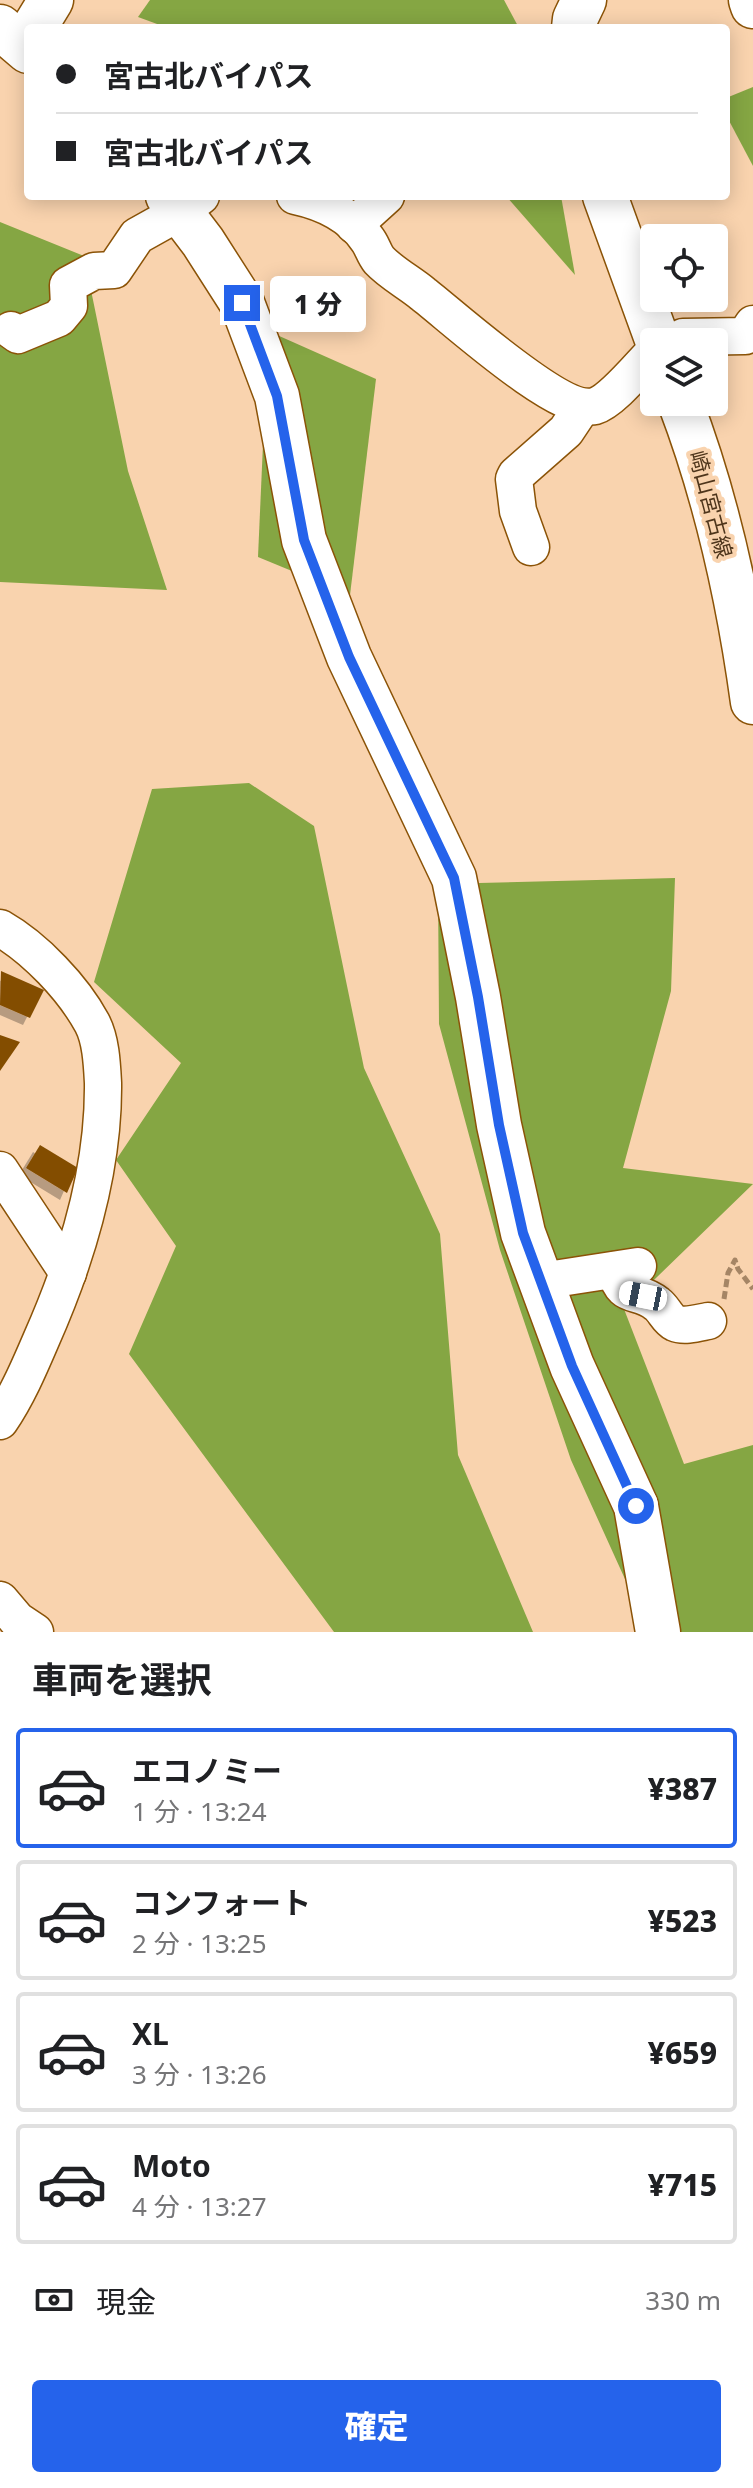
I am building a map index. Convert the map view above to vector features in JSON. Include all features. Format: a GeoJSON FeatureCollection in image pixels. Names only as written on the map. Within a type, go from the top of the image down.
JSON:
{"type":"FeatureCollection","features":[{"type":"Feature","properties":{"kind":"main road"},"geometry":{"type":"LineString","coordinates":[[33,24],[51,0]]}},
{"type":"Feature","properties":{"kind":"main road"},"geometry":{"type":"LineString","coordinates":[[751,0],[753,6]]}},
{"type":"Feature","properties":{"kind":"main road"},"geometry":{"type":"LineString","coordinates":[[606,200],[653,328]]}},
{"type":"Feature","properties":{"kind":"main road"},"geometry":{"type":"LineString","coordinates":[[183,201],[242,303],[277,396],[304,540],[349,657],[454,878],[499,1125],[523,1233],[572,1366],[636,1506],[658,1632]]}},
{"type":"Feature","properties":{"kind":"main road","name":"崎山宮古線"},"geometry":{"type":"LineString","coordinates":[[686,416],[702,458],[725,551],[744,634],[753,702]]}},
{"type":"Feature","properties":{"kind":"street"},"geometry":{"type":"LineString","coordinates":[[326,206],[362,200]]}},
{"type":"Feature","properties":{"kind":"street"},"geometry":{"type":"LineString","coordinates":[[11,330],[18,335],[59,318],[69,306],[68,285],[94,271],[114,270],[137,236],[183,201]]}},
{"type":"Feature","properties":{"kind":"street"},"geometry":{"type":"LineString","coordinates":[[326,206],[366,238],[379,260],[507,364],[582,407],[597,406],[610,398],[640,367]]}},
{"type":"Feature","properties":{"kind":"street"},"geometry":{"type":"LineString","coordinates":[[728,336],[745,336],[753,324]]}},
{"type":"Feature","properties":{"kind":"street"},"geometry":{"type":"LineString","coordinates":[[531,547],[518,511],[514,479],[566,431],[582,407]]}},
{"type":"Feature","properties":{"kind":"street"},"geometry":{"type":"LineString","coordinates":[[0,928],[15,937],[55,973],[93,1025],[102,1063],[103,1122],[85,1223],[64,1288],[16,1398],[0,1421]]}},
{"type":"Feature","properties":{"kind":"street"},"geometry":{"type":"LineString","coordinates":[[0,1170],[68,1273]]}},
{"type":"Feature","properties":{"kind":"street"},"geometry":{"type":"LineString","coordinates":[[541,1281],[626,1268],[618,1284],[625,1292],[655,1302],[672,1321],[679,1324],[708,1321]]}},
{"type":"Feature","properties":{"kind":"street"},"geometry":{"type":"LineString","coordinates":[[0,1600],[17,1620],[35,1632]]}},
{"type":"Feature","properties":{"kind":"path"},"geometry":{"type":"LineString","coordinates":[[708,1321],[714,1320],[723,1304],[728,1273],[735,1260],[753,1289]]}},
{"type":"Feature","properties":{"kind":"green space"},"geometry":{"type":"Polygon","coordinates":[[[150,0],[504,0],[517,24],[157,24],[138,17],[150,0]]]}},
{"type":"Feature","properties":{"kind":"green space"},"geometry":{"type":"Polygon","coordinates":[[[753,87],[753,166],[730,123],[730,96],[753,87]]]}},
{"type":"Feature","properties":{"kind":"green space"},"geometry":{"type":"Polygon","coordinates":[[[509,200],[562,200],[575,275],[509,200]]]}},
{"type":"Feature","properties":{"kind":"green space"},"geometry":{"type":"Polygon","coordinates":[[[0,222],[84,256],[128,471],[167,590],[0,582],[0,222]]]}},
{"type":"Feature","properties":{"kind":"green space"},"geometry":{"type":"Polygon","coordinates":[[[268,331],[376,379],[350,595],[258,557],[268,331]]]}},
{"type":"Feature","properties":{"kind":"green space"},"geometry":{"type":"Polygon","coordinates":[[[249,783],[314,826],[364,1068],[440,1234],[458,1455],[533,1632],[334,1632],[129,1354],[176,1246],[116,1160],[181,1063],[94,982],[152,789],[249,783]]]}},
{"type":"Feature","properties":{"kind":"green space"},"geometry":{"type":"Polygon","coordinates":[[[675,878],[671,991],[623,1168],[753,1184],[624,1309],[684,1464],[753,1445],[753,1632],[649,1632],[571,1460],[500,1250],[439,1024],[438,884],[675,878]]]}},
{"type":"Feature","properties":{"kind":"building"},"geometry":{"type":"Polygon","coordinates":[[[1,971],[44,990],[30,1018],[0,1005],[1,971]]]}},
{"type":"Feature","properties":{"kind":"building"},"geometry":{"type":"Polygon","coordinates":[[[0,1035],[20,1042],[0,1071],[0,1035]]]}},
{"type":"Feature","properties":{"kind":"building"},"geometry":{"type":"Polygon","coordinates":[[[40,1145],[78,1168],[67,1193],[26,1168],[40,1145]]]}},
{"type":"Feature","properties":{"kind":"route"},"geometry":{"type":"LineString","coordinates":[[242,303],[277,396],[304,540],[349,657],[454,878],[499,1125],[523,1233],[572,1366],[636,1506]]}}]}
